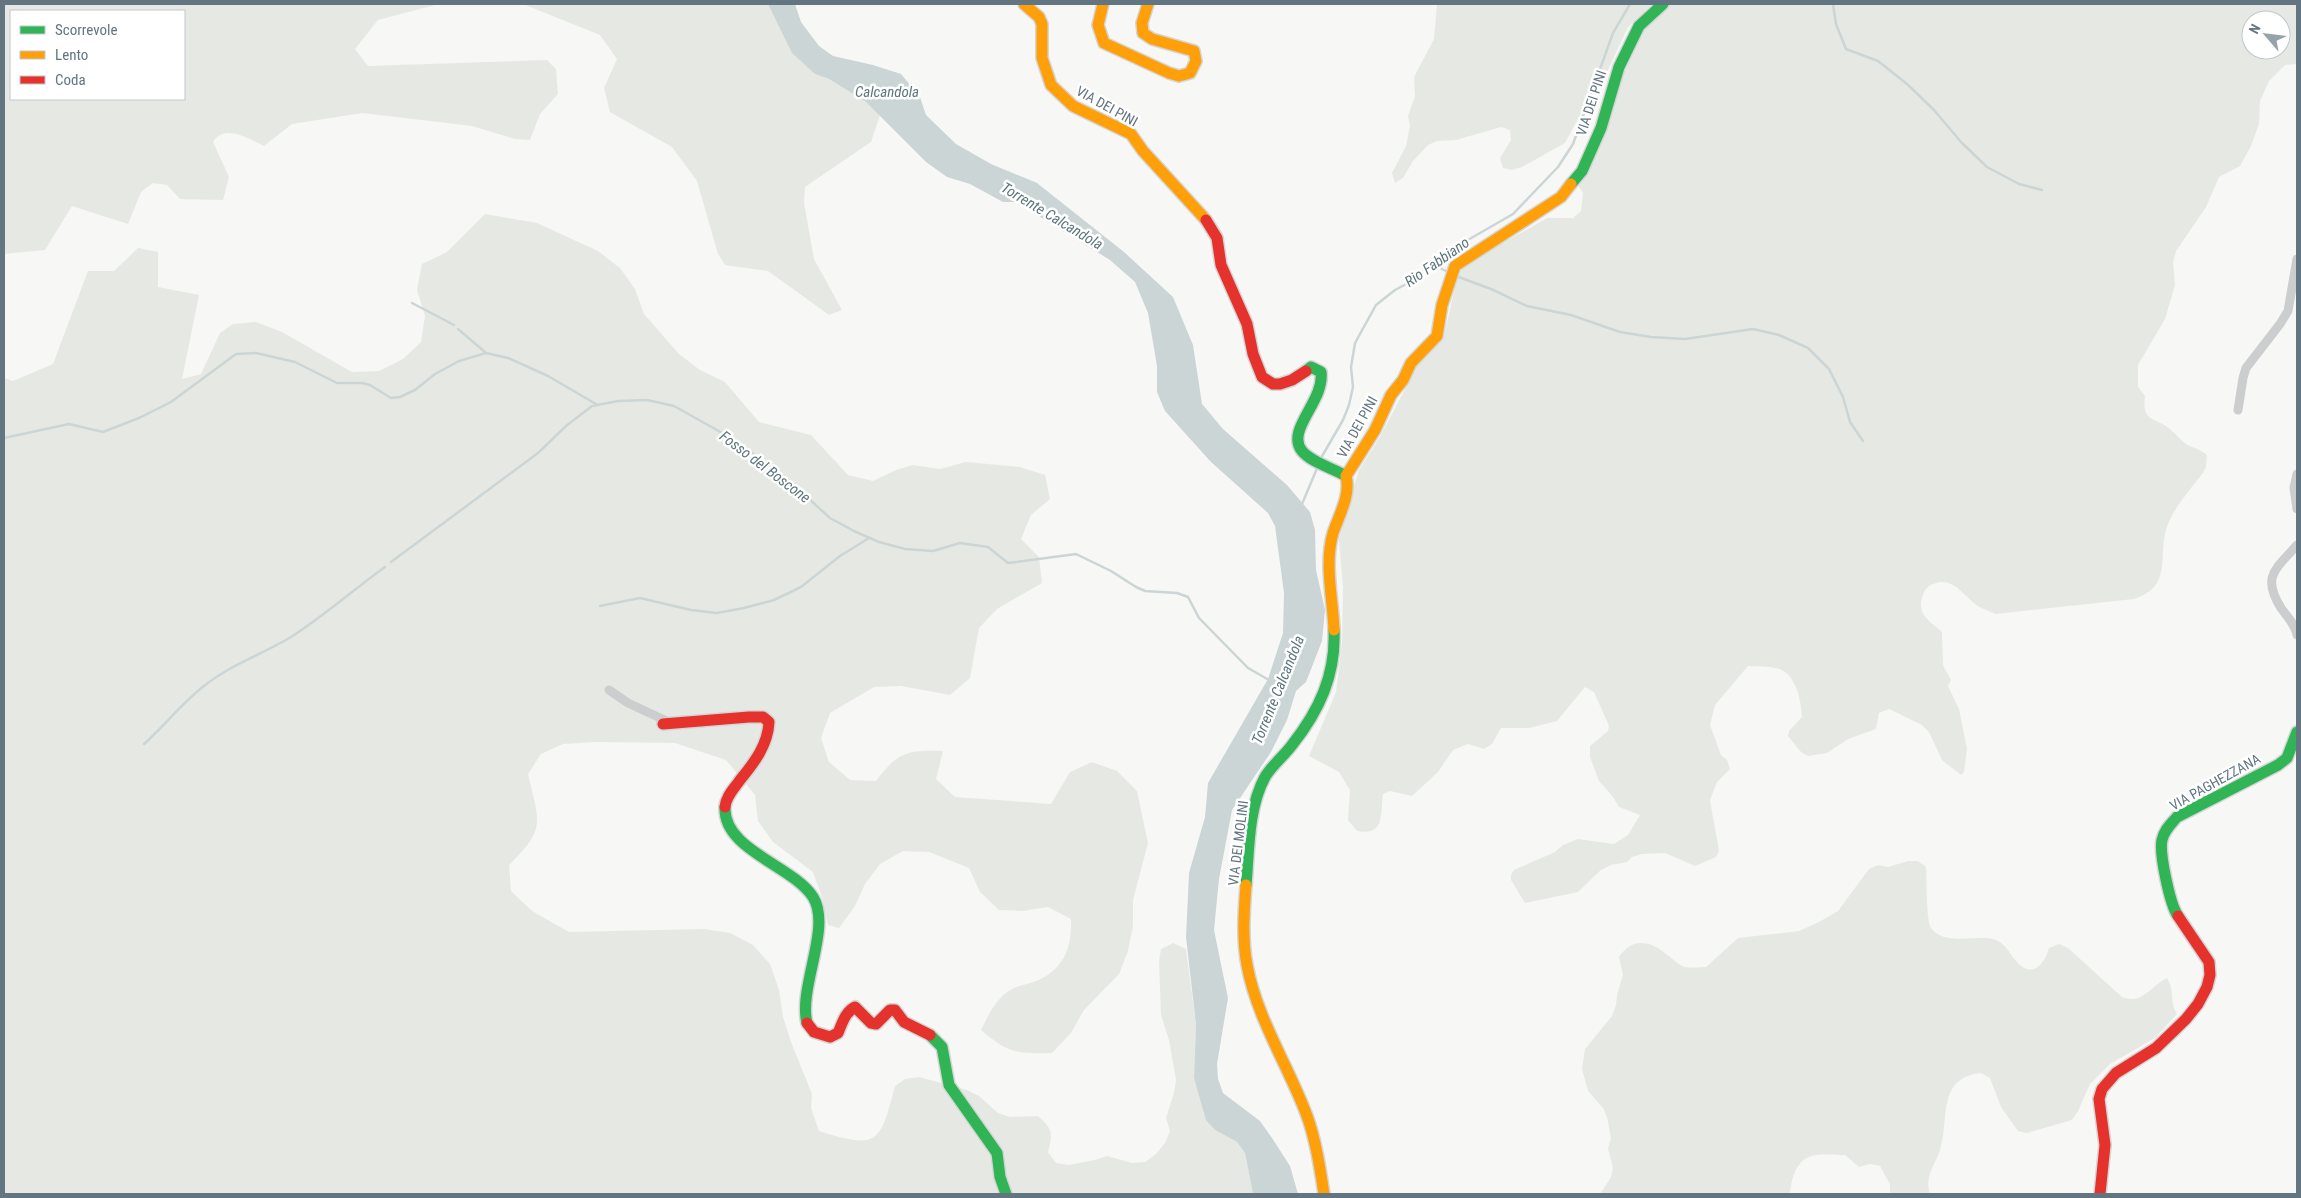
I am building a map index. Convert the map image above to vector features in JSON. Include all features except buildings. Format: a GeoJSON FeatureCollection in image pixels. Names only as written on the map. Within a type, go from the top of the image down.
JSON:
{"type":"FeatureCollection","features":[{"type":"Feature","properties":{"kind":"street","name":"VIA DEI PINI"},"geometry":{"type":"LineString","coordinates":[[1024,4],[1039,17],[1042,24],[1042,58],[1051,85],[1063,99],[1073,106],[1131,134],[1143,151],[1210,224],[1217,238],[1221,265],[1247,324],[1253,354],[1262,376],[1273,384],[1280,384],[1312,367],[1321,372],[1322,388],[1300,425],[1298,439],[1300,449],[1318,462],[1344,475],[1375,430],[1391,396],[1403,380],[1411,363],[1437,336],[1442,305],[1450,276],[1455,266],[1561,197],[1582,171],[1601,128],[1619,67],[1640,26],[1663,4]]}},
{"type":"Feature","properties":{"kind":"street"},"geometry":{"type":"LineString","coordinates":[[1103,4],[1098,25],[1104,43],[1169,73],[1185,76],[1193,70],[1196,55],[1189,48],[1152,39],[1143,33],[1142,23],[1148,4]]}},
{"type":"Feature","properties":{"kind":"street"},"geometry":{"type":"LineString","coordinates":[[2238,410],[2246,368],[2288,311],[2297,259]]}},
{"type":"Feature","properties":{"kind":"street"},"geometry":{"type":"LineString","coordinates":[[2297,474],[2294,488],[2297,510]]}},
{"type":"Feature","properties":{"kind":"street","name":"VIA DEI MOLINI"},"geometry":{"type":"LineString","coordinates":[[1324,1194],[1316,1146],[1307,1118],[1260,1009],[1247,964],[1245,929],[1253,819],[1256,802],[1265,778],[1309,723],[1321,702],[1332,670],[1334,622],[1331,578],[1332,539],[1346,493],[1348,482],[1344,475]]}},
{"type":"Feature","properties":{"kind":"street"},"geometry":{"type":"LineString","coordinates":[[2297,545],[2273,571],[2271,586],[2281,608],[2293,622],[2297,635]]}},
{"type":"Feature","properties":{"kind":"street"},"geometry":{"type":"LineString","coordinates":[[610,690],[628,703],[668,724],[749,717],[763,717],[769,722],[770,732],[764,745],[727,797],[724,806],[724,816],[727,826],[736,837],[806,888],[816,906],[816,934],[806,1002],[805,1019],[808,1026],[814,1032],[830,1037],[838,1033],[844,1016],[850,1009],[854,1008],[862,1011],[870,1022],[874,1024],[879,1022],[890,1010],[895,1010],[904,1022],[932,1037],[942,1048],[949,1085],[962,1106],[992,1142],[997,1153],[1000,1178],[1006,1194]]}},
{"type":"Feature","properties":{"kind":"street","name":"VIA PAGHEZZANA"},"geometry":{"type":"LineString","coordinates":[[2100,1194],[2105,1145],[2099,1099],[2102,1089],[2116,1074],[2150,1053],[2186,1019],[2198,1004],[2207,987],[2210,975],[2209,962],[2174,911],[2165,876],[2162,850],[2161,841],[2165,830],[2177,817],[2287,758],[2297,732]]}},
{"type":"Feature","properties":{"kind":"shaded area"},"geometry":{"type":"Polygon","coordinates":[[[4,4],[439,4],[378,20],[355,49],[368,66],[547,60],[556,69],[558,94],[540,114],[530,140],[515,139],[472,126],[362,113],[292,124],[264,146],[237,134],[224,134],[218,136],[213,142],[229,177],[223,200],[180,199],[167,185],[153,183],[141,192],[128,224],[72,206],[45,250],[4,254],[4,4]]]}},
{"type":"Feature","properties":{"kind":"shaded area"},"geometry":{"type":"Polygon","coordinates":[[[523,4],[768,4],[779,24],[815,74],[829,79],[866,102],[880,115],[871,142],[805,187],[804,203],[814,259],[842,310],[829,315],[768,271],[725,265],[718,254],[697,181],[672,147],[610,112],[604,88],[617,59],[600,35],[523,4]]]}},
{"type":"Feature","properties":{"kind":"shaded area"},"geometry":{"type":"Polygon","coordinates":[[[1437,4],[1652,4],[1628,27],[1607,72],[1565,143],[1522,167],[1512,170],[1503,168],[1500,158],[1511,140],[1510,130],[1501,127],[1456,140],[1437,141],[1428,145],[1413,161],[1403,178],[1395,183],[1392,173],[1406,146],[1410,126],[1408,116],[1415,96],[1414,77],[1434,39],[1437,4]]]}},
{"type":"Feature","properties":{"kind":"shaded area"},"geometry":{"type":"Polygon","coordinates":[[[1669,4],[2297,4],[2297,64],[2285,65],[2269,81],[2260,101],[2259,124],[2251,146],[2240,166],[2219,177],[2206,207],[2176,251],[2173,262],[2175,285],[2165,319],[2138,365],[2138,387],[2145,396],[2144,405],[2148,416],[2166,426],[2186,444],[2207,455],[2206,467],[2203,473],[2179,505],[2168,524],[2163,547],[2162,568],[2155,586],[2147,593],[2134,599],[1996,614],[1977,605],[1951,584],[1939,582],[1927,588],[1924,591],[1921,609],[1926,618],[1942,632],[1943,665],[1951,680],[1948,686],[1959,709],[1967,749],[1964,772],[1961,775],[1942,760],[1929,732],[1922,725],[1889,709],[1879,713],[1876,729],[1848,739],[1827,753],[1808,756],[1801,752],[1788,736],[1789,731],[1802,717],[1799,695],[1793,681],[1783,671],[1776,668],[1748,666],[1715,705],[1710,725],[1721,755],[1727,760],[1730,769],[1717,782],[1710,800],[1719,851],[1716,857],[1695,866],[1665,853],[1642,854],[1632,857],[1627,862],[1611,865],[1601,870],[1578,892],[1525,903],[1511,880],[1514,870],[1555,852],[1563,845],[1578,839],[1614,844],[1628,835],[1640,815],[1619,807],[1599,781],[1590,757],[1590,746],[1608,731],[1609,726],[1594,692],[1585,687],[1557,721],[1529,728],[1501,728],[1492,744],[1484,749],[1468,744],[1453,750],[1438,772],[1412,796],[1390,791],[1383,794],[1379,823],[1377,827],[1366,832],[1357,831],[1348,820],[1350,790],[1339,772],[1309,756],[1336,692],[1342,643],[1343,588],[1339,540],[1359,470],[1380,437],[1417,366],[1444,336],[1458,274],[1470,262],[1547,218],[1573,218],[1581,211],[1583,193],[1577,184],[1643,28],[1669,4]]]}},
{"type":"Feature","properties":{"kind":"shaded area"},"geometry":{"type":"Polygon","coordinates":[[[485,214],[537,223],[598,251],[620,268],[635,289],[644,314],[679,354],[700,370],[725,382],[759,422],[811,435],[848,475],[873,481],[896,470],[913,465],[940,469],[966,462],[1020,467],[1045,475],[1050,499],[1031,515],[1021,539],[1039,557],[1042,583],[997,609],[979,628],[970,678],[950,695],[901,686],[874,687],[830,713],[821,738],[829,762],[850,780],[876,781],[897,758],[912,752],[943,751],[936,779],[955,797],[1051,804],[1070,772],[1092,762],[1117,771],[1137,791],[1148,843],[1133,900],[1133,926],[1128,951],[1119,974],[1084,1010],[1071,1033],[1052,1053],[1030,1053],[1006,1048],[981,1030],[994,1006],[1008,991],[1046,976],[1060,964],[1068,948],[1071,919],[1048,907],[1023,911],[999,910],[980,892],[969,868],[929,852],[903,851],[880,864],[865,884],[855,906],[839,928],[828,925],[822,897],[813,872],[773,842],[758,821],[755,795],[726,760],[675,743],[595,742],[563,744],[541,754],[528,774],[537,814],[537,824],[530,842],[509,865],[511,891],[532,911],[569,932],[704,929],[730,933],[753,945],[770,964],[779,990],[783,1017],[791,1042],[812,1094],[811,1108],[819,1131],[854,1140],[865,1140],[874,1137],[885,1120],[895,1086],[905,1079],[919,1077],[967,1090],[979,1096],[998,1113],[1010,1117],[1038,1116],[1049,1128],[1051,1141],[1048,1152],[1056,1163],[1069,1165],[1107,1156],[1132,1163],[1145,1162],[1156,1154],[1165,1143],[1170,1131],[1166,1118],[1176,1080],[1169,1040],[1161,1015],[1159,961],[1161,949],[1173,943],[1186,949],[1196,1025],[1194,1078],[1215,1130],[1237,1142],[1245,1153],[1253,1194],[4,1194],[4,378],[13,381],[53,364],[88,271],[114,271],[138,248],[158,252],[158,287],[199,295],[182,379],[201,374],[220,333],[233,324],[256,322],[282,332],[352,372],[379,371],[403,359],[421,342],[425,316],[417,290],[422,264],[447,252],[485,214]]]}},
{"type":"Feature","properties":{"kind":"shaded area"},"geometry":{"type":"Polygon","coordinates":[[[1908,861],[1918,861],[1926,867],[1929,924],[1931,928],[1944,937],[1993,939],[2002,943],[2020,965],[2030,970],[2039,966],[2049,948],[2059,944],[2068,948],[2122,997],[2129,999],[2141,997],[2167,978],[2177,1014],[2155,1038],[2110,1064],[2090,1084],[2072,1120],[2027,1133],[2018,1131],[2001,1107],[1990,1078],[1981,1073],[1967,1076],[1957,1083],[1951,1091],[1947,1102],[1943,1138],[1929,1176],[1930,1194],[1890,1194],[1890,1184],[1880,1166],[1870,1164],[1859,1167],[1845,1155],[1826,1154],[1813,1156],[1800,1163],[1793,1178],[1790,1194],[1600,1194],[1611,1177],[1613,1168],[1608,1149],[1611,1138],[1607,1117],[1603,1108],[1588,1091],[1582,1069],[1585,1049],[1612,1016],[1616,1005],[1623,975],[1619,957],[1624,951],[1635,944],[1647,944],[1660,949],[1684,967],[1706,967],[1738,938],[1799,931],[1819,922],[1838,911],[1869,869],[1878,865],[1888,867],[1908,861]]]}},
{"type":"Feature","properties":{"kind":"water","name":"Calcandola"},"geometry":{"type":"Polygon","coordinates":[[[768,4],[795,4],[801,22],[819,46],[833,56],[873,65],[901,74],[920,97],[926,115],[956,144],[991,164],[1037,183],[1124,252],[1173,297],[1193,345],[1202,404],[1223,429],[1287,485],[1310,512],[1315,530],[1316,570],[1325,610],[1322,641],[1306,682],[1296,691],[1287,720],[1271,752],[1232,810],[1219,879],[1214,930],[1228,998],[1217,1064],[1218,1079],[1223,1093],[1260,1121],[1272,1138],[1290,1166],[1298,1194],[1253,1194],[1245,1153],[1237,1142],[1215,1130],[1206,1120],[1194,1078],[1196,1025],[1186,937],[1189,873],[1205,817],[1208,783],[1268,679],[1283,633],[1284,593],[1275,526],[1268,513],[1211,462],[1165,411],[1157,392],[1157,366],[1148,313],[1135,282],[1110,260],[1029,210],[1020,202],[1003,202],[970,184],[947,177],[926,162],[866,102],[829,79],[815,74],[792,53],[768,4]]]}},
{"type":"Feature","properties":{"kind":"waterway","name":"Rio Fabbiano"},"geometry":{"type":"LineString","coordinates":[[1321,458],[1343,420],[1349,405],[1353,387],[1351,367],[1355,343],[1376,305],[1454,248],[1513,214],[1558,167],[1573,144],[1613,33],[1630,4]]}},
{"type":"Feature","properties":{"kind":"waterway"},"geometry":{"type":"LineString","coordinates":[[1833,4],[1836,24],[1846,49],[1878,61],[1907,84],[1987,167],[2019,184],[2042,190]]}},
{"type":"Feature","properties":{"kind":"waterway"},"geometry":{"type":"LineString","coordinates":[[1434,265],[1448,272]]}},
{"type":"Feature","properties":{"kind":"waterway"},"geometry":{"type":"LineString","coordinates":[[1456,276],[1491,289],[1527,306],[1571,315],[1620,332],[1651,337],[1685,339],[1753,329],[1779,335],[1808,348],[1829,369],[1843,397],[1850,422],[1863,441]]}},
{"type":"Feature","properties":{"kind":"waterway"},"geometry":{"type":"LineString","coordinates":[[412,303],[454,325]]}},
{"type":"Feature","properties":{"kind":"waterway"},"geometry":{"type":"LineString","coordinates":[[458,329],[485,352]]}},
{"type":"Feature","properties":{"kind":"waterway","name":"Fosso del Boscone"},"geometry":{"type":"LineString","coordinates":[[4,438],[69,424],[103,432],[139,418],[171,402],[236,354],[256,353],[295,362],[337,383],[362,383],[370,385],[391,398],[400,397],[415,390],[435,374],[459,361],[486,353],[508,358],[548,376],[596,404]]}},
{"type":"Feature","properties":{"kind":"waterway","name":"Fosso del Boscone"},"geometry":{"type":"LineString","coordinates":[[391,562],[538,453],[566,426],[592,406],[618,401],[647,400],[674,406],[733,439],[786,478],[830,518],[879,542],[905,549],[933,551],[960,543],[988,547],[1008,563],[1076,554],[1111,571],[1145,591],[1177,593],[1188,597],[1199,618],[1248,668],[1269,680]]}},
{"type":"Feature","properties":{"kind":"waterway","name":"Rio Fabbiano"},"geometry":{"type":"LineString","coordinates":[[1302,504],[1318,466]]}},
{"type":"Feature","properties":{"kind":"waterway"},"geometry":{"type":"LineString","coordinates":[[600,606],[640,598],[691,610],[717,613],[744,608],[774,600],[801,587],[840,556],[869,538]]}},
{"type":"Feature","properties":{"kind":"waterway"},"geometry":{"type":"LineString","coordinates":[[144,744],[204,686],[236,666],[291,637],[385,567]]}},
{"type":"Feature","properties":{"kind":"traffic: fast"},"geometry":{"type":"LineString","coordinates":[[1571,184],[1582,171],[1601,128],[1619,67],[1639,26],[1663,4]]}},
{"type":"Feature","properties":{"kind":"traffic: fast"},"geometry":{"type":"LineString","coordinates":[[1306,371],[1311,367],[1321,372],[1321,383],[1298,434],[1298,443],[1302,451],[1311,459],[1346,476]]}},
{"type":"Feature","properties":{"kind":"traffic: fast"},"geometry":{"type":"LineString","coordinates":[[1246,885],[1250,830],[1259,789],[1265,777],[1302,732],[1318,706],[1329,677],[1334,646],[1334,630]]}},
{"type":"Feature","properties":{"kind":"traffic: fast"},"geometry":{"type":"LineString","coordinates":[[2178,916],[2169,891],[2161,847],[2166,830],[2177,817],[2278,765],[2287,758],[2297,732]]}},
{"type":"Feature","properties":{"kind":"traffic: fast"},"geometry":{"type":"LineString","coordinates":[[725,807],[727,822],[735,835],[746,846],[790,875],[803,886],[813,897],[818,910],[817,941],[805,1009],[807,1023]]}},
{"type":"Feature","properties":{"kind":"traffic: fast"},"geometry":{"type":"LineString","coordinates":[[930,1035],[942,1047],[949,1085],[997,1153],[1000,1177],[1006,1194]]}},
{"type":"Feature","properties":{"kind":"traffic: slow"},"geometry":{"type":"LineString","coordinates":[[1024,4],[1039,17],[1042,24],[1042,58],[1051,85],[1073,106],[1131,134],[1143,151],[1206,220]]}},
{"type":"Feature","properties":{"kind":"traffic: slow"},"geometry":{"type":"LineString","coordinates":[[1103,4],[1098,25],[1104,43],[1169,73],[1179,76],[1190,73],[1196,61],[1194,51],[1152,39],[1143,33],[1142,23],[1148,4]]}},
{"type":"Feature","properties":{"kind":"traffic: slow"},"geometry":{"type":"LineString","coordinates":[[1346,476],[1375,430],[1391,395],[1403,380],[1411,363],[1437,336],[1442,305],[1455,266],[1561,197],[1571,184]]}},
{"type":"Feature","properties":{"kind":"traffic: slow"},"geometry":{"type":"LineString","coordinates":[[1334,630],[1329,557],[1333,533],[1346,498],[1346,476]]}},
{"type":"Feature","properties":{"kind":"traffic: slow"},"geometry":{"type":"LineString","coordinates":[[1246,885],[1244,945],[1252,985],[1265,1023],[1307,1116],[1315,1145],[1324,1194]]}},
{"type":"Feature","properties":{"kind":"traffic: jam"},"geometry":{"type":"LineString","coordinates":[[1206,220],[1217,238],[1221,265],[1247,324],[1253,354],[1262,377],[1273,384],[1280,384],[1292,380],[1306,371]]}},
{"type":"Feature","properties":{"kind":"traffic: jam"},"geometry":{"type":"LineString","coordinates":[[663,724],[749,717],[763,717],[769,722],[763,746],[727,799],[725,807]]}},
{"type":"Feature","properties":{"kind":"traffic: jam"},"geometry":{"type":"LineString","coordinates":[[2100,1194],[2105,1145],[2099,1099],[2102,1089],[2116,1073],[2156,1048],[2186,1019],[2198,1004],[2207,987],[2210,975],[2209,962],[2178,916]]}},
{"type":"Feature","properties":{"kind":"traffic: jam"},"geometry":{"type":"LineString","coordinates":[[807,1023],[814,1032],[830,1037],[838,1033],[846,1015],[855,1007],[871,1023],[876,1024],[890,1010],[895,1010],[904,1022],[930,1035]]}},
{"type":"Feature","properties":{"kind":"water label","name":"Torrente Calcandola"},"geometry":{"type":"Point","coordinates":[1052,216]}},
{"type":"Feature","properties":{"kind":"water label","name":"Torrente Calcandola"},"geometry":{"type":"Point","coordinates":[1278,690]}}]}
